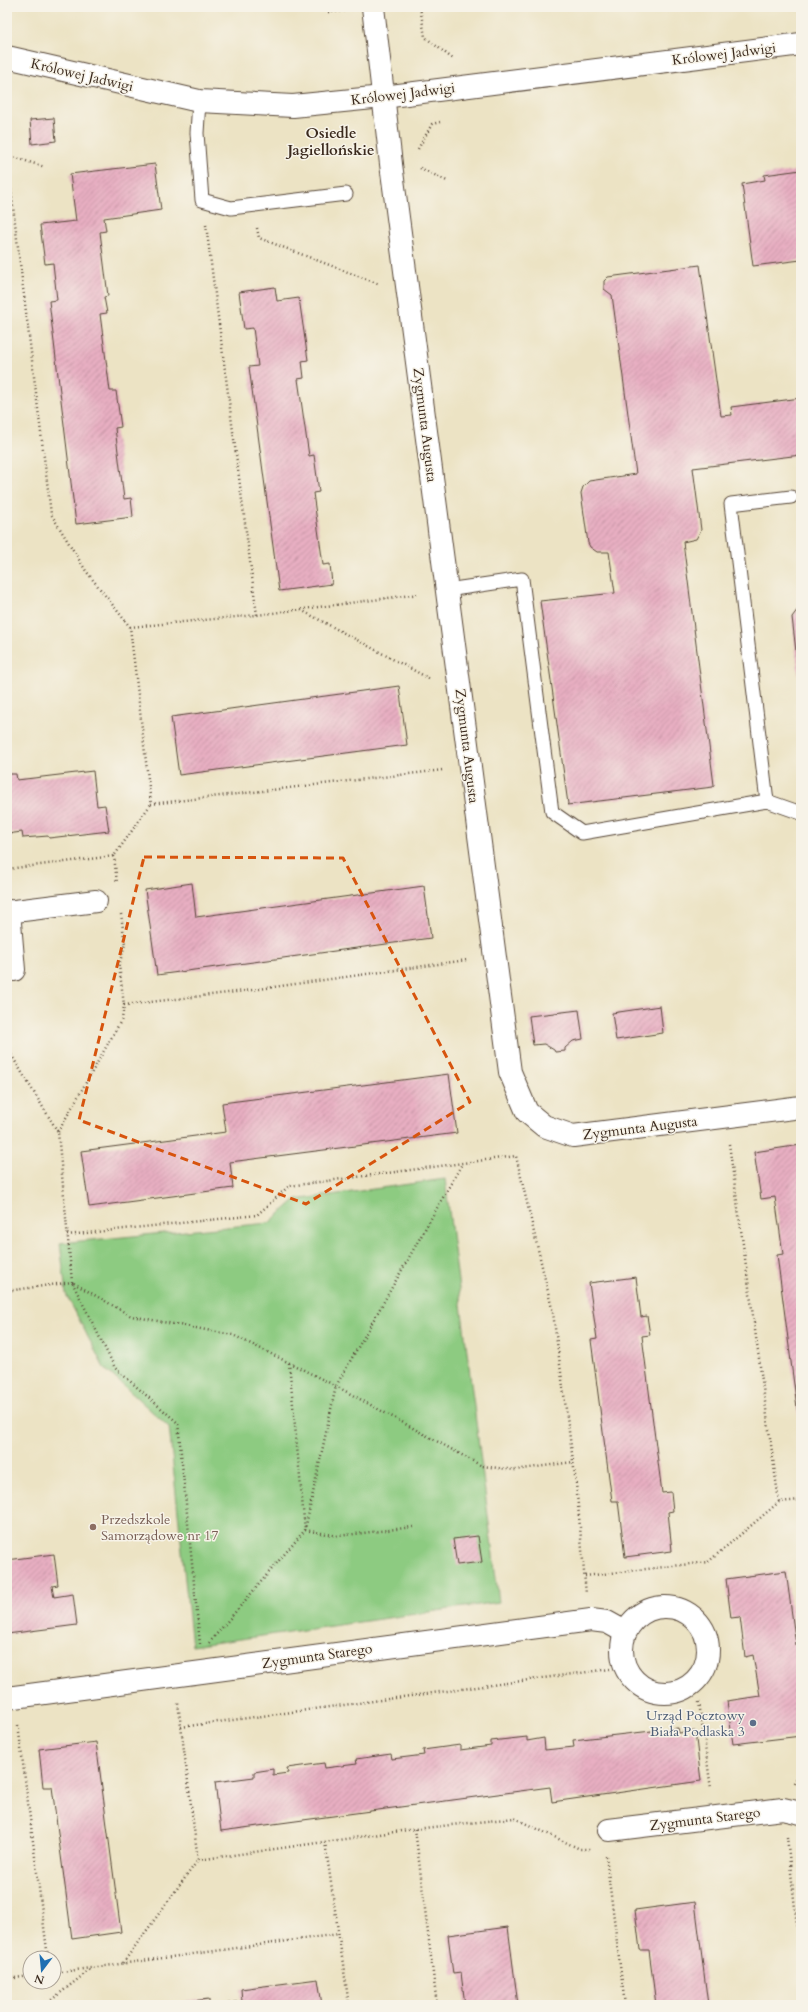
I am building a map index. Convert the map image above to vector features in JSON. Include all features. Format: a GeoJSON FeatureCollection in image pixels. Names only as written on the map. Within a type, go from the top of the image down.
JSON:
{"type":"FeatureCollection","features":[{"type":"Feature","properties":{"kind":"street","name":"Zygmunta Augusta"},"geometry":{"type":"LineString","coordinates":[[373,7],[383,97],[510,1072],[527,1112],[544,1126],[573,1136],[801,1107]]}},
{"type":"Feature","properties":{"kind":"street","name":"Królowej Jadwigi"},"geometry":{"type":"LineString","coordinates":[[7,57],[168,95],[199,100],[293,106],[383,97],[801,44]]}},
{"type":"Feature","properties":{"kind":"street"},"geometry":{"type":"LineString","coordinates":[[14,970],[8,912],[96,901]]}},
{"type":"Feature","properties":{"kind":"street","name":"Zygmunta Starego"},"geometry":{"type":"LineString","coordinates":[[10,1697],[591,1620],[607,1622],[625,1632]]}},
{"type":"Feature","properties":{"kind":"street","name":"Zygmunta Starego"},"geometry":{"type":"LineString","coordinates":[[607,1840],[714,1818],[792,1811]]}},
{"type":"Feature","properties":{"kind":"lane"},"geometry":{"type":"LineString","coordinates":[[199,100],[197,133],[202,200],[231,208],[346,194]]}},
{"type":"Feature","properties":{"kind":"lane"},"geometry":{"type":"LineString","coordinates":[[768,801],[730,504],[791,497]]}},
{"type":"Feature","properties":{"kind":"lane"},"geometry":{"type":"LineString","coordinates":[[447,590],[522,579],[552,812],[582,833],[768,801],[801,813]]}},
{"type":"Feature","properties":{"kind":"path"},"geometry":{"type":"LineString","coordinates":[[420,7],[425,37],[453,59]]}},
{"type":"Feature","properties":{"kind":"path"},"geometry":{"type":"LineString","coordinates":[[418,150],[432,124],[440,122]]}},
{"type":"Feature","properties":{"kind":"path"},"geometry":{"type":"LineString","coordinates":[[7,155],[45,167]]}},
{"type":"Feature","properties":{"kind":"path"},"geometry":{"type":"LineString","coordinates":[[7,158],[50,514],[86,571],[130,628],[151,804],[114,856],[118,884]]}},
{"type":"Feature","properties":{"kind":"path"},"geometry":{"type":"LineString","coordinates":[[416,166],[447,181]]}},
{"type":"Feature","properties":{"kind":"path"},"geometry":{"type":"LineString","coordinates":[[202,200],[257,615]]}},
{"type":"Feature","properties":{"kind":"path"},"geometry":{"type":"LineString","coordinates":[[254,205],[259,238],[382,285]]}},
{"type":"Feature","properties":{"kind":"path"},"geometry":{"type":"LineString","coordinates":[[130,628],[300,610],[447,590]]}},
{"type":"Feature","properties":{"kind":"path"},"geometry":{"type":"LineString","coordinates":[[300,610],[433,681]]}},
{"type":"Feature","properties":{"kind":"path"},"geometry":{"type":"LineString","coordinates":[[151,804],[470,767]]}},
{"type":"Feature","properties":{"kind":"path"},"geometry":{"type":"LineString","coordinates":[[7,869],[114,856]]}},
{"type":"Feature","properties":{"kind":"path"},"geometry":{"type":"LineString","coordinates":[[58,1132],[122,1019],[124,1005],[119,965],[125,944],[120,906]]}},
{"type":"Feature","properties":{"kind":"path"},"geometry":{"type":"LineString","coordinates":[[124,1005],[245,991],[495,956]]}},
{"type":"Feature","properties":{"kind":"path"},"geometry":{"type":"LineString","coordinates":[[7,1048],[58,1132],[72,1282],[115,1368],[178,1423],[201,1652]]}},
{"type":"Feature","properties":{"kind":"path"},"geometry":{"type":"LineString","coordinates":[[725,1117],[779,1502]]}},
{"type":"Feature","properties":{"kind":"path"},"geometry":{"type":"LineString","coordinates":[[67,1235],[257,1215],[289,1186],[516,1156],[553,1313],[573,1462],[587,1601]]}},
{"type":"Feature","properties":{"kind":"path"},"geometry":{"type":"LineString","coordinates":[[206,1646],[305,1530],[336,1386],[462,1164]]}},
{"type":"Feature","properties":{"kind":"path"},"geometry":{"type":"LineString","coordinates":[[7,1290],[72,1282],[131,1316],[233,1335],[336,1386],[482,1466],[515,1470],[573,1462]]}},
{"type":"Feature","properties":{"kind":"path"},"geometry":{"type":"LineString","coordinates":[[289,1363],[305,1530]]}},
{"type":"Feature","properties":{"kind":"path"},"geometry":{"type":"LineString","coordinates":[[585,1576],[708,1562],[779,1502],[801,1500]]}},
{"type":"Feature","properties":{"kind":"path"},"geometry":{"type":"LineString","coordinates":[[305,1530],[338,1536],[413,1527]]}},
{"type":"Feature","properties":{"kind":"path"},"geometry":{"type":"LineString","coordinates":[[181,1727],[610,1669]]}},
{"type":"Feature","properties":{"kind":"path"},"geometry":{"type":"LineString","coordinates":[[123,1963],[198,1860],[175,1676]]}},
{"type":"Feature","properties":{"kind":"path"},"geometry":{"type":"LineString","coordinates":[[10,1697],[47,1950]]}},
{"type":"Feature","properties":{"kind":"path"},"geometry":{"type":"LineString","coordinates":[[699,1702],[714,1818]]}},
{"type":"Feature","properties":{"kind":"path"},"geometry":{"type":"LineString","coordinates":[[801,1778],[796,1778],[792,1811],[801,1961]]}},
{"type":"Feature","properties":{"kind":"path"},"geometry":{"type":"LineString","coordinates":[[198,1860],[415,1829],[514,1818],[580,1849],[607,1840],[625,2005]]}},
{"type":"Feature","properties":{"kind":"path"},"geometry":{"type":"LineString","coordinates":[[415,1829],[437,2005]]}},
{"type":"Feature","properties":{"kind":"path"},"geometry":{"type":"LineString","coordinates":[[325,1842],[349,2005]]}},
{"type":"Feature","properties":{"kind":"path"},"geometry":{"type":"LineString","coordinates":[[62,1972],[339,1934]]}},
{"type":"Feature","properties":{"kind":"path"},"geometry":{"type":"LineString","coordinates":[[45,2005],[93,1967]]}},
{"type":"Feature","properties":{"kind":"path"},"geometry":{"type":"LineString","coordinates":[[7,1979],[22,1977]]}},
{"type":"Feature","properties":{"kind":"highlighted area"},"geometry":{"type":"Polygon","coordinates":[[[144,857],[343,858],[470,1102],[306,1204],[79,1120],[144,857]]]}},
{"type":"Feature","properties":{"kind":"green space"},"geometry":{"type":"Polygon","coordinates":[[[445,1179],[499,1602],[192,1646],[169,1427],[104,1368],[66,1294],[60,1243],[269,1223],[295,1200],[445,1179]]]}},
{"type":"Feature","properties":{"kind":"building"},"geometry":{"type":"Polygon","coordinates":[[[54,118],[56,141],[32,144],[30,120],[54,118]]]}},
{"type":"Feature","properties":{"kind":"building"},"geometry":{"type":"Polygon","coordinates":[[[155,164],[161,210],[104,218],[106,231],[100,232],[108,296],[104,297],[107,313],[100,314],[110,391],[116,391],[121,427],[115,428],[124,499],[131,498],[133,517],[76,524],[49,301],[57,300],[53,263],[45,264],[40,225],[76,221],[70,174],[155,164]]]}},
{"type":"Feature","properties":{"kind":"building"},"geometry":{"type":"Polygon","coordinates":[[[801,170],[801,260],[753,266],[742,184],[765,180],[764,175],[801,170]]]}},
{"type":"Feature","properties":{"kind":"building"},"geometry":{"type":"Polygon","coordinates":[[[700,265],[721,416],[732,415],[731,407],[801,398],[801,455],[693,468],[701,530],[696,539],[683,542],[714,785],[713,787],[567,805],[540,601],[615,593],[609,552],[597,552],[590,547],[588,543],[581,493],[583,487],[589,481],[636,474],[612,295],[604,289],[604,281],[608,277],[700,265]]]}},
{"type":"Feature","properties":{"kind":"building"},"geometry":{"type":"Polygon","coordinates":[[[275,287],[277,301],[299,298],[308,360],[302,361],[304,378],[298,379],[309,456],[314,455],[319,492],[313,493],[323,565],[330,564],[332,584],[279,591],[249,367],[258,366],[253,328],[244,329],[239,292],[275,287]]]}},
{"type":"Feature","properties":{"kind":"building"},"geometry":{"type":"Polygon","coordinates":[[[801,605],[801,686],[800,686],[792,617],[801,605]]]}},
{"type":"Feature","properties":{"kind":"building"},"geometry":{"type":"Polygon","coordinates":[[[399,686],[407,745],[179,775],[171,717],[399,686]]]}},
{"type":"Feature","properties":{"kind":"building"},"geometry":{"type":"Polygon","coordinates":[[[93,771],[97,806],[105,805],[109,831],[49,838],[48,836],[23,838],[22,832],[7,834],[7,774],[16,774],[17,780],[93,771]]]}},
{"type":"Feature","properties":{"kind":"building"},"geometry":{"type":"Polygon","coordinates":[[[192,883],[196,917],[424,886],[431,938],[157,975],[145,890],[192,883]]]}},
{"type":"Feature","properties":{"kind":"building"},"geometry":{"type":"Polygon","coordinates":[[[660,1006],[663,1033],[616,1040],[612,1013],[660,1006]]]}},
{"type":"Feature","properties":{"kind":"building"},"geometry":{"type":"Polygon","coordinates":[[[579,1010],[583,1039],[573,1041],[565,1048],[565,1051],[555,1052],[544,1044],[533,1045],[529,1016],[579,1010]]]}},
{"type":"Feature","properties":{"kind":"building"},"geometry":{"type":"Polygon","coordinates":[[[449,1074],[457,1133],[230,1162],[233,1188],[89,1207],[81,1151],[226,1132],[222,1103],[449,1074]]]}},
{"type":"Feature","properties":{"kind":"building"},"geometry":{"type":"Polygon","coordinates":[[[801,1145],[801,1415],[798,1415],[777,1255],[783,1254],[775,1197],[761,1199],[754,1152],[801,1145]]]}},
{"type":"Feature","properties":{"kind":"building"},"geometry":{"type":"Polygon","coordinates":[[[636,1277],[641,1317],[647,1316],[650,1335],[642,1336],[662,1493],[671,1492],[673,1511],[668,1512],[672,1551],[625,1557],[618,1501],[612,1501],[591,1340],[597,1339],[589,1283],[636,1277]]]}},
{"type":"Feature","properties":{"kind":"building"},"geometry":{"type":"Polygon","coordinates":[[[478,1536],[482,1562],[457,1565],[453,1539],[478,1536]]]}},
{"type":"Feature","properties":{"kind":"building"},"geometry":{"type":"Polygon","coordinates":[[[54,1554],[58,1585],[52,1586],[54,1597],[73,1594],[77,1625],[7,1634],[7,1560],[54,1554]]]}},
{"type":"Feature","properties":{"kind":"building"},"geometry":{"type":"Polygon","coordinates":[[[786,1571],[796,1645],[801,1644],[801,1736],[733,1744],[727,1701],[760,1696],[753,1655],[745,1657],[740,1617],[731,1618],[726,1579],[786,1571]]]}},
{"type":"Feature","properties":{"kind":"building"},"geometry":{"type":"Polygon","coordinates":[[[678,1728],[679,1733],[695,1731],[701,1781],[552,1802],[550,1787],[221,1831],[215,1782],[254,1777],[254,1772],[273,1769],[273,1775],[288,1773],[287,1768],[324,1763],[325,1768],[357,1764],[356,1759],[391,1754],[392,1759],[424,1755],[423,1750],[460,1745],[460,1750],[491,1746],[491,1741],[527,1737],[527,1741],[544,1738],[545,1750],[574,1747],[573,1740],[678,1728]]]}},
{"type":"Feature","properties":{"kind":"building"},"geometry":{"type":"Polygon","coordinates":[[[96,1742],[121,1932],[72,1939],[52,1787],[43,1787],[39,1749],[96,1742]]]}},
{"type":"Feature","properties":{"kind":"building"},"geometry":{"type":"Polygon","coordinates":[[[695,1902],[708,2005],[656,2005],[649,1950],[640,1950],[635,1910],[695,1902]]]}},
{"type":"Feature","properties":{"kind":"building"},"geometry":{"type":"Polygon","coordinates":[[[508,1927],[518,2005],[465,2005],[461,1973],[453,1974],[448,1935],[508,1927]]]}},
{"type":"Feature","properties":{"kind":"building"},"geometry":{"type":"Polygon","coordinates":[[[318,1979],[322,2005],[218,2005],[242,2001],[241,1989],[318,1979]]]}},
{"type":"Feature","properties":{"kind":"building"},"geometry":{"type":"Polygon","coordinates":[[[209,1999],[209,2005],[174,2005],[174,2003],[209,1999]]]}},
{"type":"Feature","properties":{"kind":"place","name":"Przedszkole Samorządowe nr 17"},"geometry":{"type":"Point","coordinates":[93,1527]}},
{"type":"Feature","properties":{"kind":"place","name":"Urząd Pocztowy Biała Podlaska 3"},"geometry":{"type":"Point","coordinates":[753,1723]}},
{"type":"Feature","properties":{"kind":"district","name":"Osiedle Jagiellońskie"},"geometry":{"type":"Point","coordinates":[331,142]}}]}
